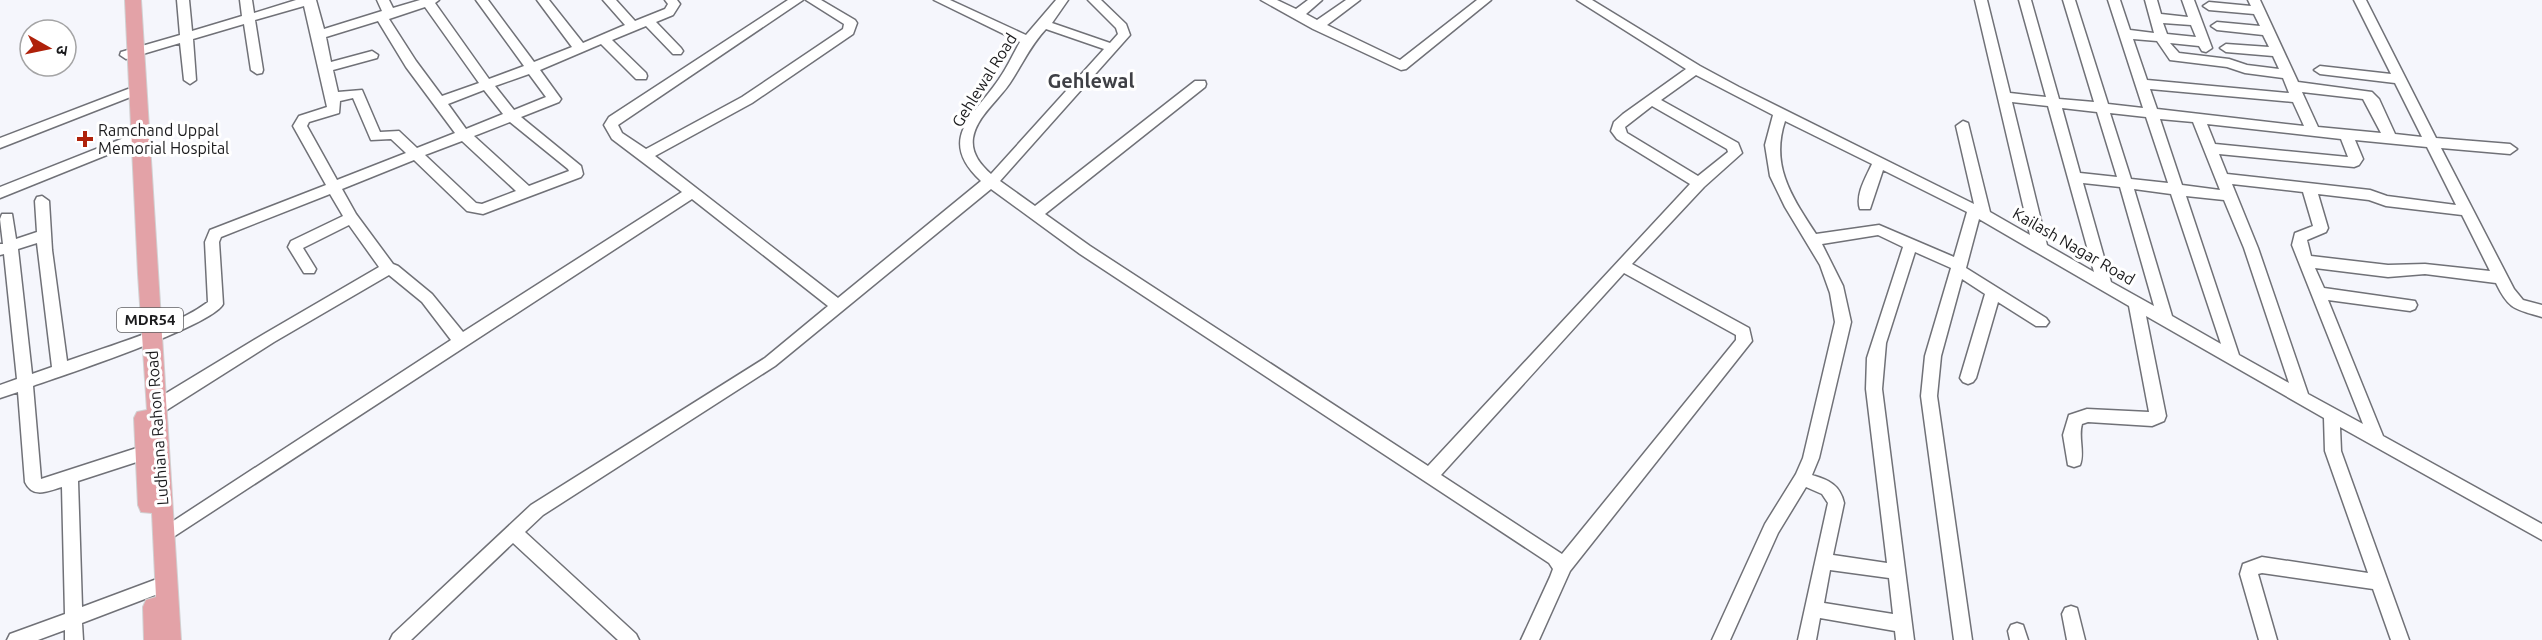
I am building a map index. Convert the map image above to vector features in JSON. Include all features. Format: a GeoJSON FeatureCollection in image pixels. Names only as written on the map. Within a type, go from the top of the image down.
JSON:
{"type":"FeatureCollection","features":[{"type":"Feature","properties":{"kind":"main road","name":"Ludhiana Rahon Road"},"geometry":{"type":"LineString","coordinates":[[129,1],[146,337],[146,452],[152,541],[169,640]]}},
{"type":"Feature","properties":{"kind":"main road","name":"Ludhiana Rahon Road"},"geometry":{"type":"LineString","coordinates":[[130,54],[128,93],[135,138]]}},
{"type":"Feature","properties":{"kind":"main road","name":"Ludhiana Rahon Road"},"geometry":{"type":"LineString","coordinates":[[146,337],[156,408],[164,536],[156,640]]}},
{"type":"Feature","properties":{"kind":"street"},"geometry":{"type":"LineString","coordinates":[[183,0],[190,80]]}},
{"type":"Feature","properties":{"kind":"street"},"geometry":{"type":"LineString","coordinates":[[246,0],[257,70]]}},
{"type":"Feature","properties":{"kind":"street"},"geometry":{"type":"LineString","coordinates":[[130,54],[310,0],[333,98],[333,110],[304,119],[300,124],[351,218],[388,269],[393,270],[427,298],[462,342]]}},
{"type":"Feature","properties":{"kind":"street"},"geometry":{"type":"LineString","coordinates":[[383,0],[386,16],[411,64],[439,102],[463,134],[527,193]]}},
{"type":"Feature","properties":{"kind":"street"},"geometry":{"type":"LineString","coordinates":[[0,392],[200,316],[215,308],[212,242],[215,234],[413,153],[554,99],[482,0]]}},
{"type":"Feature","properties":{"kind":"street"},"geometry":{"type":"LineString","coordinates":[[543,0],[581,48]]}},
{"type":"Feature","properties":{"kind":"street"},"geometry":{"type":"LineString","coordinates":[[609,0],[633,27]]}},
{"type":"Feature","properties":{"kind":"street"},"geometry":{"type":"LineString","coordinates":[[439,102],[532,68],[648,21],[674,8],[671,0]]}},
{"type":"Feature","properties":{"kind":"street"},"geometry":{"type":"LineString","coordinates":[[797,0],[614,120],[611,125],[617,136],[645,155],[837,305]]}},
{"type":"Feature","properties":{"kind":"street"},"geometry":{"type":"LineString","coordinates":[[645,155],[747,100],[849,31],[850,23],[847,20],[812,0]]}},
{"type":"Feature","properties":{"kind":"street"},"geometry":{"type":"LineString","coordinates":[[940,0],[1028,41]]}},
{"type":"Feature","properties":{"kind":"street","name":"Gehlewal Road"},"geometry":{"type":"LineString","coordinates":[[990,181],[976,169],[968,155],[965,141],[978,114],[1004,82],[1028,41],[1062,0]]}},
{"type":"Feature","properties":{"kind":"street"},"geometry":{"type":"LineString","coordinates":[[399,640],[537,510],[770,362],[1018,157],[1125,32],[1094,0]]}},
{"type":"Feature","properties":{"kind":"street"},"geometry":{"type":"LineString","coordinates":[[1268,0],[1401,66],[1485,0]]}},
{"type":"Feature","properties":{"kind":"street"},"geometry":{"type":"LineString","coordinates":[[1297,15],[1316,0]]}},
{"type":"Feature","properties":{"kind":"street"},"geometry":{"type":"LineString","coordinates":[[1317,26],[1354,0]]}},
{"type":"Feature","properties":{"kind":"street","name":"Kailash Nagar Road"},"geometry":{"type":"LineString","coordinates":[[1583,0],[1695,69],[1780,115],[1979,213],[2232,359],[2542,533]]}},
{"type":"Feature","properties":{"kind":"street"},"geometry":{"type":"LineString","coordinates":[[1981,0],[2040,247]]}},
{"type":"Feature","properties":{"kind":"street"},"geometry":{"type":"LineString","coordinates":[[2025,0],[2105,286]]}},
{"type":"Feature","properties":{"kind":"street"},"geometry":{"type":"LineString","coordinates":[[2069,0],[2157,286],[2165,320]]}},
{"type":"Feature","properties":{"kind":"street"},"geometry":{"type":"LineString","coordinates":[[2114,0],[2232,359]]}},
{"type":"Feature","properties":{"kind":"street"},"geometry":{"type":"LineString","coordinates":[[2151,0],[2163,38],[2170,53],[2175,57],[2229,63],[2292,86]]}},
{"type":"Feature","properties":{"kind":"street"},"geometry":{"type":"LineString","coordinates":[[2188,0],[2212,61]]}},
{"type":"Feature","properties":{"kind":"street"},"geometry":{"type":"LineString","coordinates":[[2360,0],[2501,278],[2518,304],[2542,311]]}},
{"type":"Feature","properties":{"kind":"street"},"geometry":{"type":"LineString","coordinates":[[319,35],[430,1],[455,43],[511,116],[576,170],[573,176],[476,210],[393,133],[376,137],[357,93],[333,98]]}},
{"type":"Feature","properties":{"kind":"street"},"geometry":{"type":"LineString","coordinates":[[2209,6],[2257,6],[2313,131]]}},
{"type":"Feature","properties":{"kind":"street"},"geometry":{"type":"LineString","coordinates":[[2157,18],[2196,22]]}},
{"type":"Feature","properties":{"kind":"street"},"geometry":{"type":"LineString","coordinates":[[648,21],[677,51]]}},
{"type":"Feature","properties":{"kind":"street"},"geometry":{"type":"LineString","coordinates":[[1044,24],[1113,48]]}},
{"type":"Feature","properties":{"kind":"street"},"geometry":{"type":"LineString","coordinates":[[2217,26],[2268,31]]}},
{"type":"Feature","properties":{"kind":"street"},"geometry":{"type":"LineString","coordinates":[[2126,34],[2204,42]]}},
{"type":"Feature","properties":{"kind":"street"},"geometry":{"type":"LineString","coordinates":[[604,40],[641,76]]}},
{"type":"Feature","properties":{"kind":"street"},"geometry":{"type":"LineString","coordinates":[[2226,48],[2277,52]]}},
{"type":"Feature","properties":{"kind":"street"},"geometry":{"type":"LineString","coordinates":[[326,68],[372,55]]}},
{"type":"Feature","properties":{"kind":"street"},"geometry":{"type":"LineString","coordinates":[[1695,69],[1619,125],[1618,131],[1622,136],[1699,183]]}},
{"type":"Feature","properties":{"kind":"street"},"geometry":{"type":"LineString","coordinates":[[2320,70],[2400,79]]}},
{"type":"Feature","properties":{"kind":"street"},"geometry":{"type":"LineString","coordinates":[[1035,214],[1200,84]]}},
{"type":"Feature","properties":{"kind":"street"},"geometry":{"type":"LineString","coordinates":[[2142,84],[2292,86],[2367,95],[2372,99],[2390,139]]}},
{"type":"Feature","properties":{"kind":"street"},"geometry":{"type":"LineString","coordinates":[[0,142],[128,93]]}},
{"type":"Feature","properties":{"kind":"street"},"geometry":{"type":"LineString","coordinates":[[2005,96],[2346,135],[2510,149]]}},
{"type":"Feature","properties":{"kind":"street"},"geometry":{"type":"LineString","coordinates":[[1429,477],[1699,183],[1735,153],[1734,148],[1651,100]]}},
{"type":"Feature","properties":{"kind":"street"},"geometry":{"type":"LineString","coordinates":[[1721,640],[1771,529],[1801,480],[1816,440],[1843,322],[1836,284],[1785,194],[1773,162],[1772,146],[1780,115]]}},
{"type":"Feature","properties":{"kind":"street"},"geometry":{"type":"LineString","coordinates":[[2198,119],[2254,258],[2302,398]]}},
{"type":"Feature","properties":{"kind":"street"},"geometry":{"type":"LineString","coordinates":[[1963,126],[1979,213],[1959,268],[1933,356],[1929,396],[1963,640]]}},
{"type":"Feature","properties":{"kind":"street"},"geometry":{"type":"LineString","coordinates":[[2210,148],[2354,162],[2356,159],[2346,135]]}},
{"type":"Feature","properties":{"kind":"street"},"geometry":{"type":"LineString","coordinates":[[0,194],[135,138]]}},
{"type":"Feature","properties":{"kind":"street"},"geometry":{"type":"LineString","coordinates":[[1865,205],[1867,191],[1880,163]]}},
{"type":"Feature","properties":{"kind":"street"},"geometry":{"type":"LineString","coordinates":[[2075,177],[2229,195]]}},
{"type":"Feature","properties":{"kind":"street"},"geometry":{"type":"LineString","coordinates":[[2222,178],[2370,195],[2386,201],[2467,211]]}},
{"type":"Feature","properties":{"kind":"street"},"geometry":{"type":"LineString","coordinates":[[990,181],[1085,250],[1555,558],[1562,567]]}},
{"type":"Feature","properties":{"kind":"street"},"geometry":{"type":"LineString","coordinates":[[2309,188],[2321,224],[2319,230],[2300,237],[2299,245],[2376,440]]}},
{"type":"Feature","properties":{"kind":"street"},"geometry":{"type":"LineString","coordinates":[[164,536],[692,192]]}},
{"type":"Feature","properties":{"kind":"street"},"geometry":{"type":"LineString","coordinates":[[42,201],[60,369]]}},
{"type":"Feature","properties":{"kind":"street"},"geometry":{"type":"LineString","coordinates":[[6,218],[4,249],[25,382],[33,482],[37,486],[44,486],[146,452]]}},
{"type":"Feature","properties":{"kind":"street"},"geometry":{"type":"LineString","coordinates":[[309,269],[295,248],[296,245],[351,218]]}},
{"type":"Feature","properties":{"kind":"street"},"geometry":{"type":"LineString","coordinates":[[1812,240],[1873,229],[1911,244],[1959,268],[2041,322]]}},
{"type":"Feature","properties":{"kind":"street"},"geometry":{"type":"LineString","coordinates":[[4,249],[44,236]]}},
{"type":"Feature","properties":{"kind":"street"},"geometry":{"type":"LineString","coordinates":[[1813,609],[1904,632],[1874,389],[1875,358],[1911,244]]}},
{"type":"Feature","properties":{"kind":"street"},"geometry":{"type":"LineString","coordinates":[[2305,261],[2388,271],[2425,270],[2501,278]]}},
{"type":"Feature","properties":{"kind":"street"},"geometry":{"type":"LineString","coordinates":[[1530,640],[1562,567],[1744,341],[1744,333],[1622,265]]}},
{"type":"Feature","properties":{"kind":"street"},"geometry":{"type":"LineString","coordinates":[[156,408],[260,343],[388,269]]}},
{"type":"Feature","properties":{"kind":"street"},"geometry":{"type":"LineString","coordinates":[[1968,378],[1993,292]]}},
{"type":"Feature","properties":{"kind":"street"},"geometry":{"type":"LineString","coordinates":[[2318,293],[2410,305]]}},
{"type":"Feature","properties":{"kind":"street"},"geometry":{"type":"LineString","coordinates":[[2074,460],[2071,435],[2075,420],[2081,416],[2152,419],[2158,416],[2136,304]]}},
{"type":"Feature","properties":{"kind":"street"},"geometry":{"type":"LineString","coordinates":[[2332,415],[2333,451],[2400,640]]}},
{"type":"Feature","properties":{"kind":"street"},"geometry":{"type":"LineString","coordinates":[[70,477],[74,640]]}},
{"type":"Feature","properties":{"kind":"street"},"geometry":{"type":"LineString","coordinates":[[1801,480],[1826,486],[1835,496],[1836,503],[1807,640]]}},
{"type":"Feature","properties":{"kind":"street"},"geometry":{"type":"LineString","coordinates":[[513,532],[630,640]]}},
{"type":"Feature","properties":{"kind":"street"},"geometry":{"type":"LineString","coordinates":[[1822,561],[1898,572]]}},
{"type":"Feature","properties":{"kind":"street"},"geometry":{"type":"LineString","coordinates":[[2271,640],[2249,574],[2249,569],[2254,566],[2262,565],[2379,582]]}},
{"type":"Feature","properties":{"kind":"street"},"geometry":{"type":"LineString","coordinates":[[16,640],[159,586]]}},
{"type":"Feature","properties":{"kind":"street"},"geometry":{"type":"LineString","coordinates":[[2070,614],[2076,640]]}},
{"type":"Feature","properties":{"kind":"place","name":"Ramchand Uppal Memorial Hospital"},"geometry":{"type":"Point","coordinates":[85,139]}},
{"type":"Feature","properties":{"kind":"district","name":"Gehlewal"},"geometry":{"type":"Point","coordinates":[1091,81]}}]}
